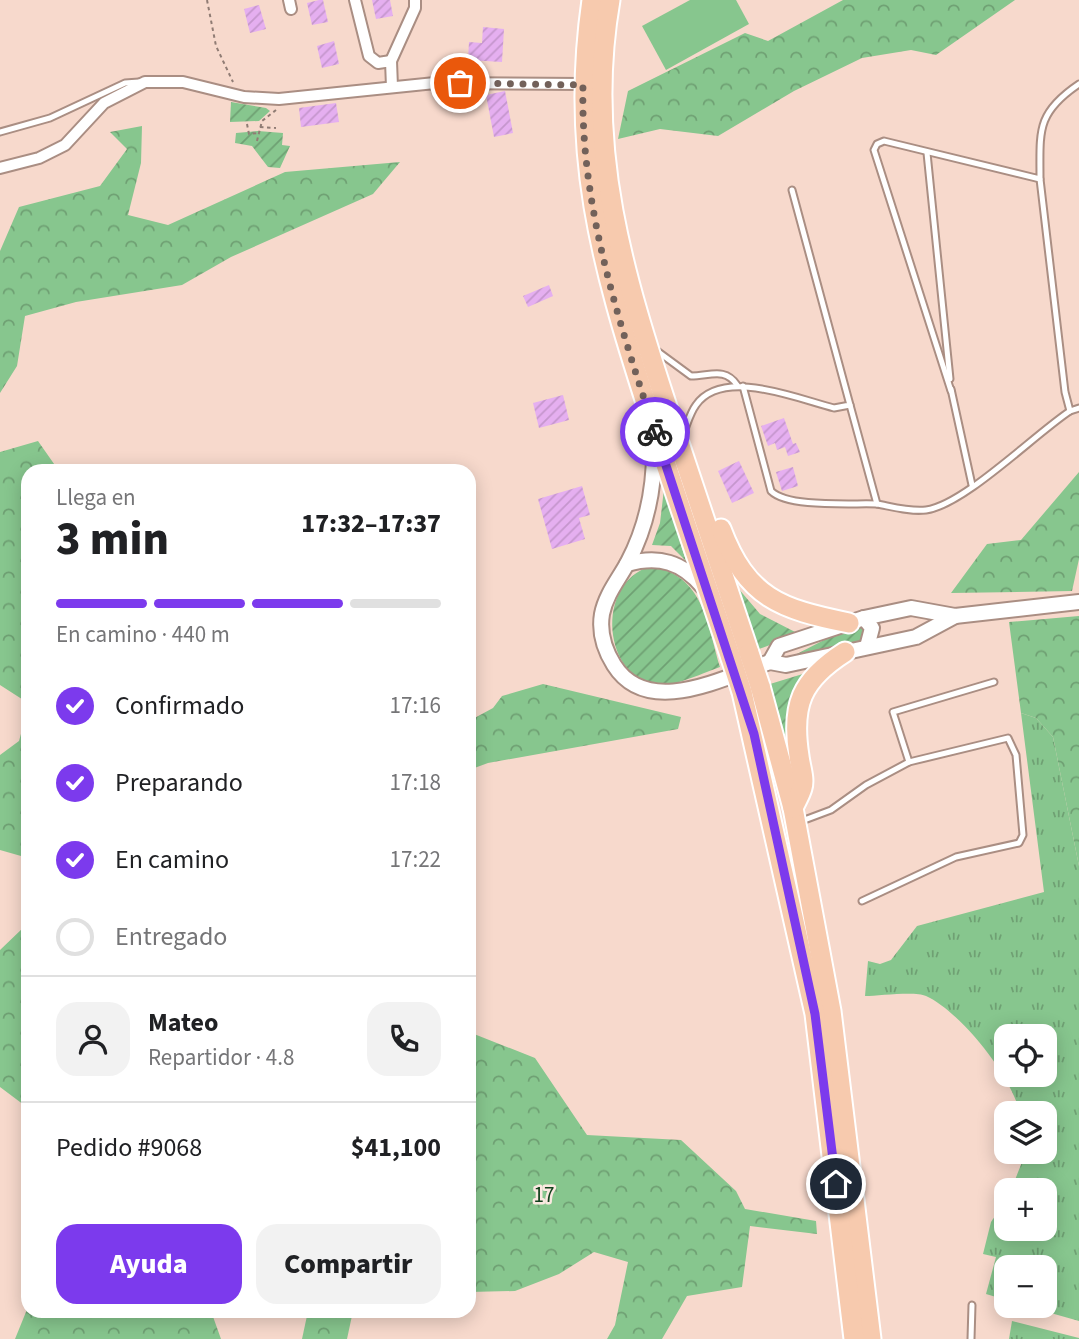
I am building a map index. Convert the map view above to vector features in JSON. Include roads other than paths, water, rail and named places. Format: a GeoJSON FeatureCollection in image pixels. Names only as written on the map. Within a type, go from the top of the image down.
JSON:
{"type":"FeatureCollection","features":[{"type":"Feature","properties":{"kind":"highway"},"geometry":{"type":"LineString","coordinates":[[592,0],[583,85],[587,170],[598,240],[614,303],[712,601],[740,655]]}},
{"type":"Feature","properties":{"kind":"highway"},"geometry":{"type":"LineString","coordinates":[[610,0],[600,81],[604,155],[617,239],[643,336],[702,514],[740,655],[794,816],[831,1011],[871,1339]]}},
{"type":"Feature","properties":{"kind":"highway"},"geometry":{"type":"LineString","coordinates":[[702,514],[721,529],[732,560],[762,593],[803,613],[856,621]]}},
{"type":"Feature","properties":{"kind":"highway"},"geometry":{"type":"LineString","coordinates":[[794,816],[803,786],[796,738],[796,717],[801,698],[824,666],[845,652]]}},
{"type":"Feature","properties":{"kind":"highway"},"geometry":{"type":"LineString","coordinates":[[751,689],[815,1014],[854,1339]]}},
{"type":"Feature","properties":{"kind":"street"},"geometry":{"type":"LineString","coordinates":[[355,0],[369,56],[378,63],[391,61]]}},
{"type":"Feature","properties":{"kind":"street"},"geometry":{"type":"LineString","coordinates":[[392,86],[391,61],[415,8],[415,0]]}},
{"type":"Feature","properties":{"kind":"street"},"geometry":{"type":"LineString","coordinates":[[0,168],[39,158],[65,145],[104,103],[145,82],[183,82],[244,97],[294,98],[392,86],[485,82],[583,85]]}},
{"type":"Feature","properties":{"kind":"street"},"geometry":{"type":"LineString","coordinates":[[654,428],[652,498],[642,531],[602,613],[601,632],[606,650],[628,682],[648,691],[668,693],[770,662],[786,665],[916,636],[955,616]]}},
{"type":"Feature","properties":{"kind":"street"},"geometry":{"type":"LineString","coordinates":[[627,564],[644,559],[678,564],[692,574],[712,601]]}},
{"type":"Feature","properties":{"kind":"street"},"geometry":{"type":"LineString","coordinates":[[770,662],[779,646],[856,621],[911,608],[955,616],[1079,602]]}},
{"type":"Feature","properties":{"kind":"street"},"geometry":{"type":"LineString","coordinates":[[856,621],[873,635],[867,647]]}},
{"type":"Feature","properties":{"kind":"lane"},"geometry":{"type":"LineString","coordinates":[[0,132],[50,118],[125,83],[145,82]]}},
{"type":"Feature","properties":{"kind":"lane"},"geometry":{"type":"LineString","coordinates":[[1070,411],[1040,179],[1042,119],[1065,93],[1079,84]]}},
{"type":"Feature","properties":{"kind":"lane"},"geometry":{"type":"LineString","coordinates":[[972,485],[951,391],[874,150],[877,144],[884,141],[1040,179]]}},
{"type":"Feature","properties":{"kind":"lane"},"geometry":{"type":"LineString","coordinates":[[927,153],[951,391]]}},
{"type":"Feature","properties":{"kind":"lane"},"geometry":{"type":"LineString","coordinates":[[792,190],[877,504]]}},
{"type":"Feature","properties":{"kind":"lane"},"geometry":{"type":"LineString","coordinates":[[643,336],[660,354],[691,376],[723,372],[731,375],[740,386],[771,491],[776,496],[790,500],[877,504],[923,510],[940,507],[1070,411],[1079,408]]}},
{"type":"Feature","properties":{"kind":"lane"},"geometry":{"type":"LineString","coordinates":[[679,444],[696,405],[708,394],[740,386],[834,408],[850,405]]}},
{"type":"Feature","properties":{"kind":"lane"},"geometry":{"type":"LineString","coordinates":[[909,762],[893,712],[994,682]]}},
{"type":"Feature","properties":{"kind":"lane"},"geometry":{"type":"LineString","coordinates":[[794,816],[831,810],[866,785],[909,762],[1009,738],[1016,755],[1024,835],[1019,843],[956,857],[862,901]]}},
{"type":"Feature","properties":{"kind":"lane"},"geometry":{"type":"LineString","coordinates":[[971,1339],[972,1305]]}},
{"type":"Feature","properties":{"kind":"park label","name":"17"},"geometry":{"type":"Point","coordinates":[544,1195]}}]}
